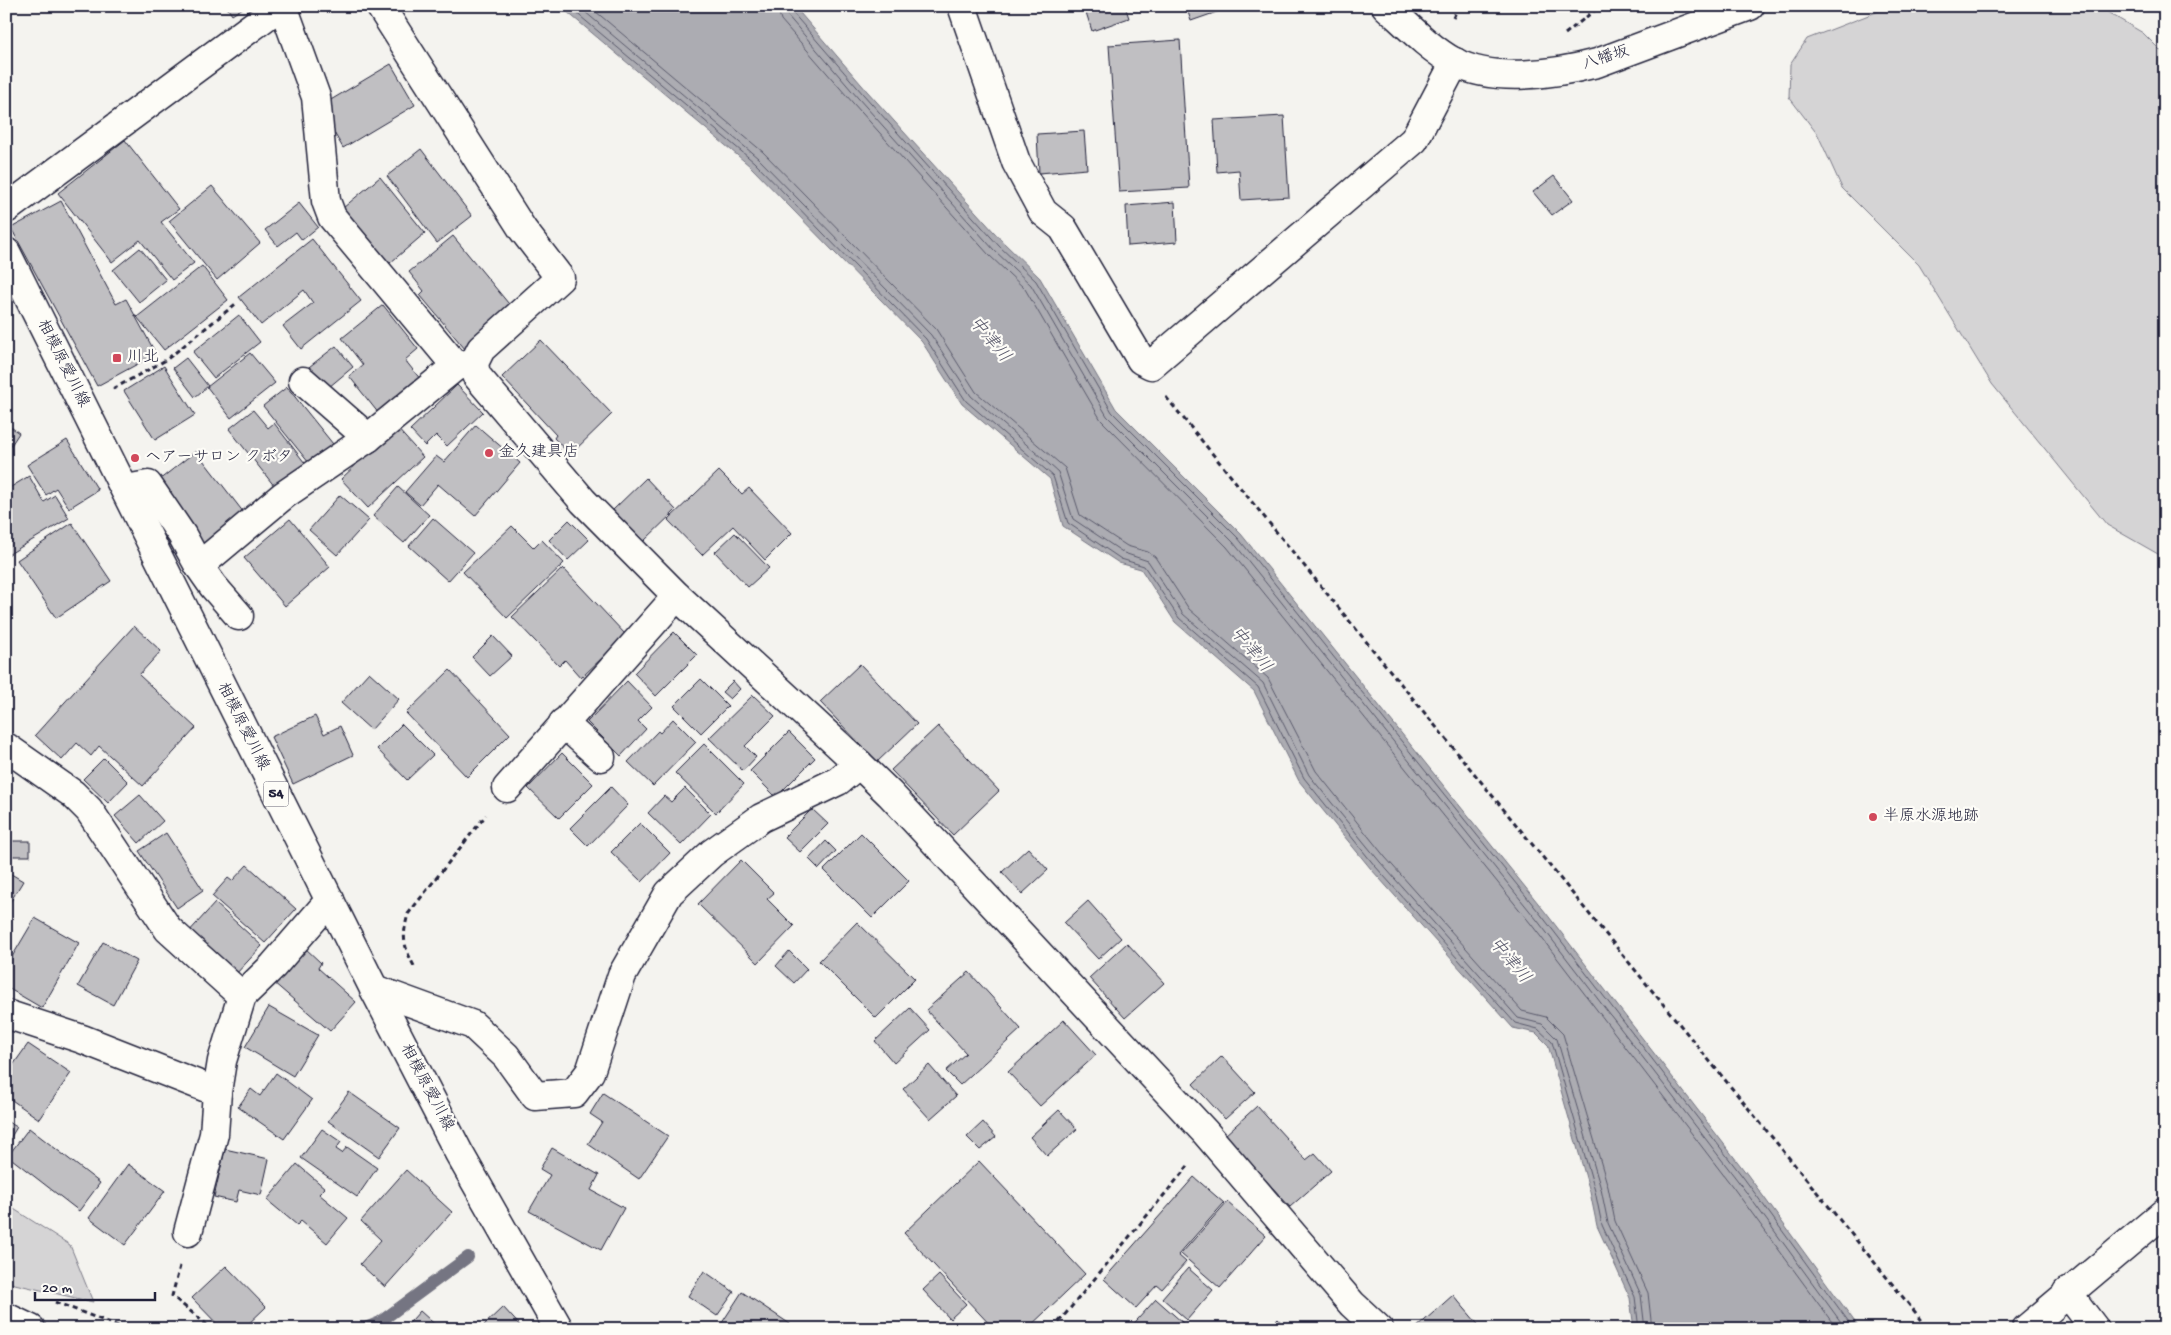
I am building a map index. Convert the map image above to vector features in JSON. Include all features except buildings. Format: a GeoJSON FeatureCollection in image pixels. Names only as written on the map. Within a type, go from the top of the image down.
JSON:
{"type":"FeatureCollection","features":[{"type":"Feature","properties":{"kind":"main road"},"geometry":{"type":"LineString","coordinates":[[6,209],[282,6],[316,97],[326,201],[332,217],[476,375],[583,501],[677,596],[859,764],[897,802],[1205,1132],[1352,1304],[1379,1329]]}},
{"type":"Feature","properties":{"kind":"main road"},"geometry":{"type":"LineString","coordinates":[[199,566],[284,495],[368,438],[465,364],[560,278],[523,230],[380,6]]}},
{"type":"Feature","properties":{"kind":"main road"},"geometry":{"type":"LineString","coordinates":[[962,6],[1016,162],[1043,212],[1063,228],[1141,360],[1151,365],[1414,140],[1455,62]]}},
{"type":"Feature","properties":{"kind":"main road","name":"八幡坂"},"geometry":{"type":"LineString","coordinates":[[1386,6],[1436,50],[1455,62],[1481,70],[1509,74],[1540,74],[1573,70],[1625,54],[1750,6]]}},
{"type":"Feature","properties":{"kind":"main road","name":"相模原愛川線"},"geometry":{"type":"LineString","coordinates":[[6,252],[374,989],[460,1152],[558,1329]]}},
{"type":"Feature","properties":{"kind":"main road"},"geometry":{"type":"LineString","coordinates":[[303,382],[368,438]]}},
{"type":"Feature","properties":{"kind":"main road"},"geometry":{"type":"LineString","coordinates":[[126,489],[148,485],[182,535],[199,566],[213,586],[239,616]]}},
{"type":"Feature","properties":{"kind":"main road"},"geometry":{"type":"LineString","coordinates":[[507,788],[677,596]]}},
{"type":"Feature","properties":{"kind":"main road"},"geometry":{"type":"LineString","coordinates":[[563,723],[601,757]]}},
{"type":"Feature","properties":{"kind":"main road"},"geometry":{"type":"LineString","coordinates":[[6,746],[73,794],[89,810],[168,929],[242,996]]}},
{"type":"Feature","properties":{"kind":"main road"},"geometry":{"type":"LineString","coordinates":[[374,989],[473,1025],[506,1056],[535,1096],[574,1093],[590,1072],[622,975],[669,893],[712,853],[761,818],[838,780],[859,764]]}},
{"type":"Feature","properties":{"kind":"main road"},"geometry":{"type":"LineString","coordinates":[[188,1232],[214,1134],[217,1092],[222,1061],[242,996],[273,966],[330,900]]}},
{"type":"Feature","properties":{"kind":"main road"},"geometry":{"type":"LineString","coordinates":[[6,1014],[82,1039],[217,1092]]}},
{"type":"Feature","properties":{"kind":"main road"},"geometry":{"type":"LineString","coordinates":[[2026,1329],[2067,1292],[2165,1212]]}},
{"type":"Feature","properties":{"kind":"main road"},"geometry":{"type":"LineString","coordinates":[[2067,1292],[2095,1329]]}},
{"type":"Feature","properties":{"kind":"main road"},"geometry":{"type":"LineString","coordinates":[[6,1317],[31,1329]]}},
{"type":"Feature","properties":{"kind":"path"},"geometry":{"type":"LineString","coordinates":[[83,405],[166,360],[238,302]]}},
{"type":"Feature","properties":{"kind":"path"},"geometry":{"type":"LineString","coordinates":[[1151,365],[1161,391],[1928,1329]]}},
{"type":"Feature","properties":{"kind":"path"},"geometry":{"type":"LineString","coordinates":[[422,1006],[434,979],[415,966],[406,950],[403,933],[408,914],[507,788]]}},
{"type":"Feature","properties":{"kind":"path"},"geometry":{"type":"LineString","coordinates":[[1053,1329],[1188,1165],[1205,1132]]}},
{"type":"Feature","properties":{"kind":"path"},"geometry":{"type":"LineString","coordinates":[[188,1232],[172,1296],[206,1324],[206,1329]]}},
{"type":"Feature","properties":{"kind":"path"},"geometry":{"type":"LineString","coordinates":[[52,1301],[126,1329]]}},
{"type":"Feature","properties":{"kind":"shaded area"},"geometry":{"type":"Polygon","coordinates":[[[1900,6],[2097,6],[2143,33],[2165,55],[2165,558],[2107,525],[1992,384],[1919,265],[1842,188],[1818,135],[1789,97],[1790,65],[1807,39],[1884,9],[1900,6]]]}},
{"type":"Feature","properties":{"kind":"shaded area"},"geometry":{"type":"Polygon","coordinates":[[[6,1204],[70,1245],[93,1302],[6,1282],[6,1204]]]}},
{"type":"Feature","properties":{"kind":"water","name":"中津川"},"geometry":{"type":"Polygon","coordinates":[[[560,6],[794,6],[867,91],[1003,242],[1040,278],[1116,409],[1241,534],[1546,913],[1747,1174],[1860,1329],[1634,1329],[1630,1298],[1597,1226],[1590,1192],[1548,1045],[1536,1033],[1513,1028],[1371,869],[1299,781],[1254,691],[1175,622],[1141,569],[1119,563],[1063,526],[1050,479],[962,404],[922,342],[750,166],[560,6]]]}},
{"type":"Feature","properties":{"kind":"waterway"},"geometry":{"type":"LineString","coordinates":[[363,1329],[380,1322],[468,1257]]}},
{"type":"Feature","properties":{"kind":"place","name":"川北"},"geometry":{"type":"Point","coordinates":[117,358]}},
{"type":"Feature","properties":{"kind":"place","name":"金久建具店"},"geometry":{"type":"Point","coordinates":[489,453]}},
{"type":"Feature","properties":{"kind":"place","name":"ヘアーサロン クボタ"},"geometry":{"type":"Point","coordinates":[135,458]}},
{"type":"Feature","properties":{"kind":"place","name":"半原水源地跡"},"geometry":{"type":"Point","coordinates":[1873,817]}}]}
